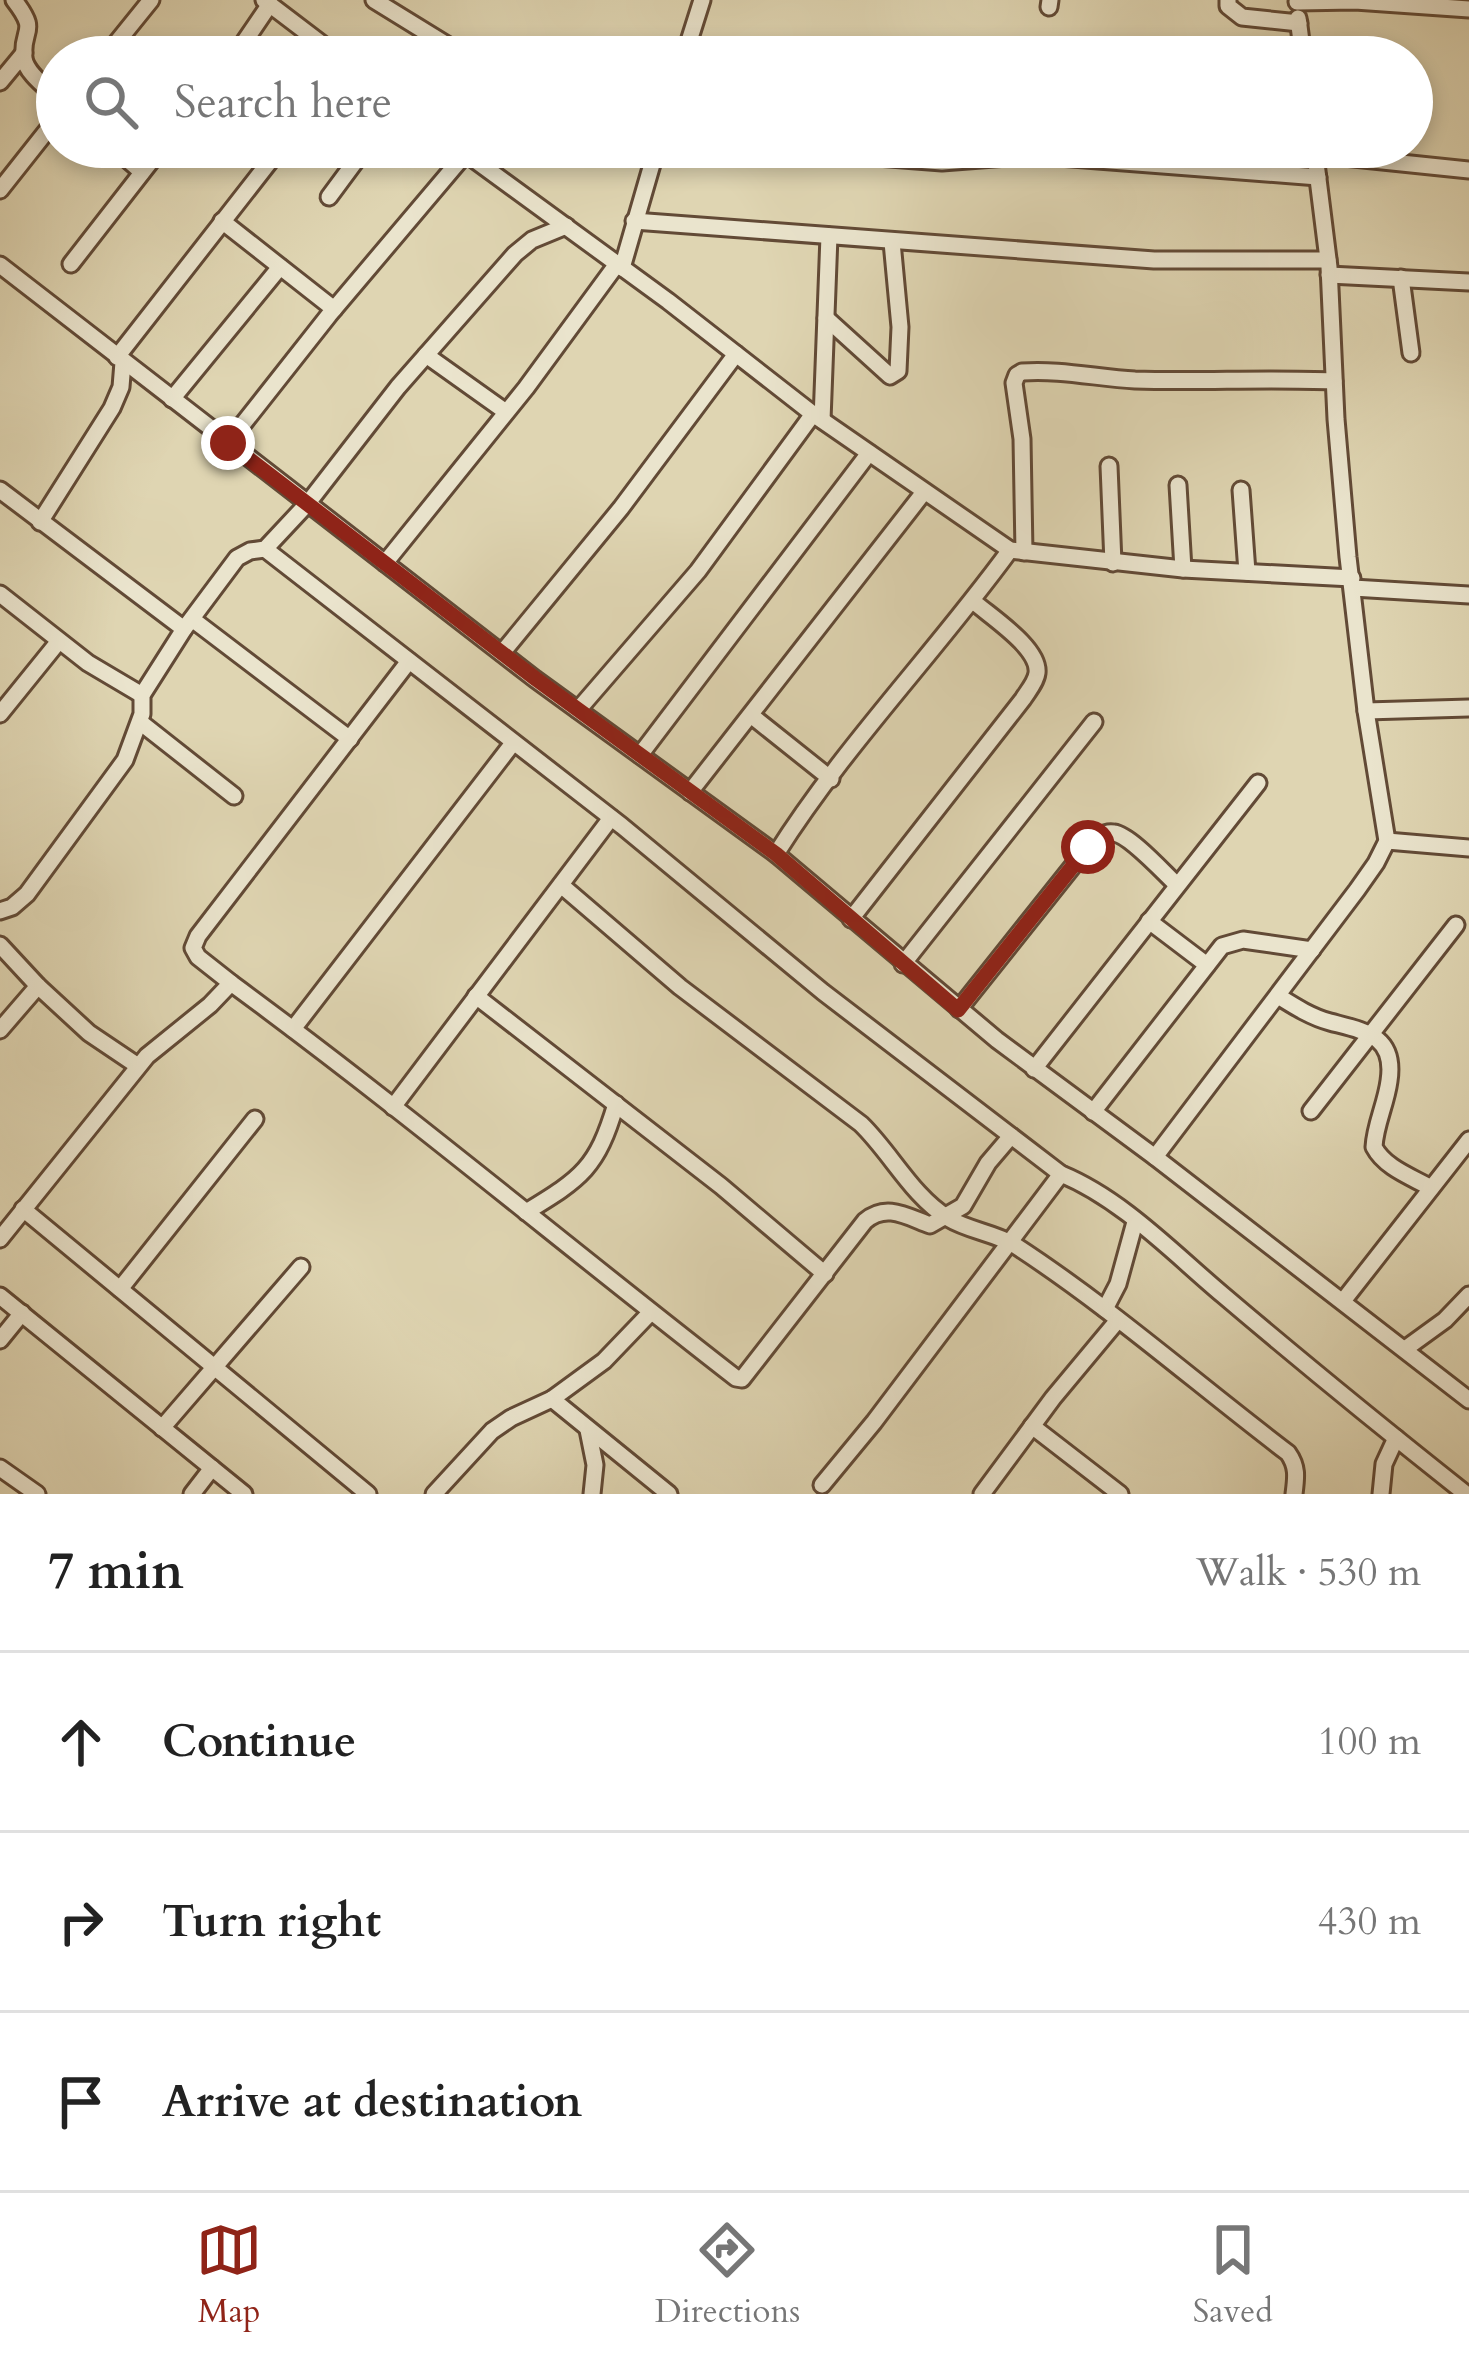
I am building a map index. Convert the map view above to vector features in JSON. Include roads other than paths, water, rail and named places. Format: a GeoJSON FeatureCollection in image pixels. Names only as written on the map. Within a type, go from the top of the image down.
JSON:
{"type":"FeatureCollection","features":[{"type":"Feature","properties":{"kind":"street"},"geometry":{"type":"LineString","coordinates":[[14,0],[28,21],[24,53],[36,77]]}},
{"type":"Feature","properties":{"kind":"street"},"geometry":{"type":"LineString","coordinates":[[122,36],[151,0]]}},
{"type":"Feature","properties":{"kind":"street"},"geometry":{"type":"LineString","coordinates":[[374,0],[432,36]]}},
{"type":"Feature","properties":{"kind":"street"},"geometry":{"type":"LineString","coordinates":[[691,36],[702,0]]}},
{"type":"Feature","properties":{"kind":"street"},"geometry":{"type":"LineString","coordinates":[[1228,0],[1228,6],[1242,17],[1299,23]]}},
{"type":"Feature","properties":{"kind":"street"},"geometry":{"type":"LineString","coordinates":[[246,36],[267,1],[313,36]]}},
{"type":"Feature","properties":{"kind":"street"},"geometry":{"type":"LineString","coordinates":[[1301,36],[1297,1],[1469,9]]}},
{"type":"Feature","properties":{"kind":"street"},"geometry":{"type":"LineString","coordinates":[[0,82],[24,53]]}},
{"type":"Feature","properties":{"kind":"street"},"geometry":{"type":"LineString","coordinates":[[0,190],[36,145]]}},
{"type":"Feature","properties":{"kind":"street"},"geometry":{"type":"LineString","coordinates":[[1433,165],[1469,170]]}},
{"type":"Feature","properties":{"kind":"street"},"geometry":{"type":"LineString","coordinates":[[137,168],[142,172]]}},
{"type":"Feature","properties":{"kind":"street"},"geometry":{"type":"LineString","coordinates":[[71,264],[145,168]]}},
{"type":"Feature","properties":{"kind":"street"},"geometry":{"type":"LineString","coordinates":[[40,522],[112,408],[121,387],[120,359],[264,168]]}},
{"type":"Feature","properties":{"kind":"street"},"geometry":{"type":"LineString","coordinates":[[328,197],[350,168]]}},
{"type":"Feature","properties":{"kind":"street"},"geometry":{"type":"LineString","coordinates":[[228,443],[448,168]]}},
{"type":"Feature","properties":{"kind":"street"},"geometry":{"type":"LineString","coordinates":[[487,168],[818,417],[1017,551],[1469,595]]}},
{"type":"Feature","properties":{"kind":"street"},"geometry":{"type":"LineString","coordinates":[[385,563],[620,266],[650,168]]}},
{"type":"Feature","properties":{"kind":"street"},"geometry":{"type":"LineString","coordinates":[[1201,168],[1318,177]]}},
{"type":"Feature","properties":{"kind":"street"},"geometry":{"type":"LineString","coordinates":[[1155,1157],[1376,863],[1387,841],[1366,711],[1317,168]]}},
{"type":"Feature","properties":{"kind":"street"},"geometry":{"type":"LineString","coordinates":[[222,221],[334,309]]}},
{"type":"Feature","properties":{"kind":"street"},"geometry":{"type":"LineString","coordinates":[[634,221],[1154,260],[1329,268],[1469,282]]}},
{"type":"Feature","properties":{"kind":"street"},"geometry":{"type":"LineString","coordinates":[[0,911],[27,894],[124,760],[140,722],[142,695],[237,558],[265,549],[308,503],[514,254],[532,240],[566,226]]}},
{"type":"Feature","properties":{"kind":"street"},"geometry":{"type":"LineString","coordinates":[[578,710],[698,571],[818,417],[829,236]]}},
{"type":"Feature","properties":{"kind":"street"},"geometry":{"type":"LineString","coordinates":[[826,318],[890,376],[898,371],[900,327],[892,242]]}},
{"type":"Feature","properties":{"kind":"street"},"geometry":{"type":"LineString","coordinates":[[0,265],[502,653],[776,854],[1034,1070],[1155,1157],[1469,1400]]}},
{"type":"Feature","properties":{"kind":"street"},"geometry":{"type":"LineString","coordinates":[[172,399],[280,267]]}},
{"type":"Feature","properties":{"kind":"street"},"geometry":{"type":"LineString","coordinates":[[1401,278],[1411,353]]}},
{"type":"Feature","properties":{"kind":"street"},"geometry":{"type":"LineString","coordinates":[[502,653],[621,508],[736,354]]}},
{"type":"Feature","properties":{"kind":"street"},"geometry":{"type":"LineString","coordinates":[[426,355],[506,412]]}},
{"type":"Feature","properties":{"kind":"street"},"geometry":{"type":"LineString","coordinates":[[776,854],[911,674],[1017,551],[1022,439],[1016,375],[1192,382],[1334,381]]}},
{"type":"Feature","properties":{"kind":"street"},"geometry":{"type":"LineString","coordinates":[[640,755],[869,453]]}},
{"type":"Feature","properties":{"kind":"street"},"geometry":{"type":"LineString","coordinates":[[1109,466],[1113,563]]}},
{"type":"Feature","properties":{"kind":"street"},"geometry":{"type":"LineString","coordinates":[[1178,485],[1183,569]]}},
{"type":"Feature","properties":{"kind":"street"},"geometry":{"type":"LineString","coordinates":[[0,490],[350,739]]}},
{"type":"Feature","properties":{"kind":"street"},"geometry":{"type":"LineString","coordinates":[[1241,490],[1246,572]]}},
{"type":"Feature","properties":{"kind":"street"},"geometry":{"type":"LineString","coordinates":[[690,792],[925,492]]}},
{"type":"Feature","properties":{"kind":"street"},"geometry":{"type":"LineString","coordinates":[[265,549],[611,818],[823,992],[1061,1174],[1087,1185],[1136,1222],[1466,1494]]}},
{"type":"Feature","properties":{"kind":"street"},"geometry":{"type":"LineString","coordinates":[[0,594],[88,663],[142,695]]}},
{"type":"Feature","properties":{"kind":"street"},"geometry":{"type":"LineString","coordinates":[[851,919],[1037,676],[1035,659],[1024,644],[973,602]]}},
{"type":"Feature","properties":{"kind":"street"},"geometry":{"type":"LineString","coordinates":[[0,714],[59,640]]}},
{"type":"Feature","properties":{"kind":"street"},"geometry":{"type":"LineString","coordinates":[[409,661],[198,936],[194,948],[198,957],[736,1378],[742,1379],[874,1213],[886,1209],[930,1225],[946,1217],[963,1206],[988,1163],[1011,1136]]}},
{"type":"Feature","properties":{"kind":"street"},"geometry":{"type":"LineString","coordinates":[[1366,711],[1469,708]]}},
{"type":"Feature","properties":{"kind":"street"},"geometry":{"type":"LineString","coordinates":[[752,716],[831,779]]}},
{"type":"Feature","properties":{"kind":"street"},"geometry":{"type":"LineString","coordinates":[[140,722],[234,796]]}},
{"type":"Feature","properties":{"kind":"street"},"geometry":{"type":"LineString","coordinates":[[903,964],[1094,722]]}},
{"type":"Feature","properties":{"kind":"street"},"geometry":{"type":"LineString","coordinates":[[293,1029],[513,743]]}},
{"type":"Feature","properties":{"kind":"street"},"geometry":{"type":"LineString","coordinates":[[1034,1070],[1258,783]]}},
{"type":"Feature","properties":{"kind":"street"},"geometry":{"type":"LineString","coordinates":[[393,1106],[611,818]]}},
{"type":"Feature","properties":{"kind":"street"},"geometry":{"type":"LineString","coordinates":[[958,1010],[1103,834],[1115,832],[1126,838],[1178,885]]}},
{"type":"Feature","properties":{"kind":"street"},"geometry":{"type":"LineString","coordinates":[[1387,841],[1469,848]]}},
{"type":"Feature","properties":{"kind":"street"},"geometry":{"type":"LineString","coordinates":[[561,885],[680,987],[861,1124],[883,1145],[904,1177],[946,1217],[1011,1242],[1288,1453],[1297,1473],[1294,1494]]}},
{"type":"Feature","properties":{"kind":"street"},"geometry":{"type":"LineString","coordinates":[[1149,921],[1207,965]]}},
{"type":"Feature","properties":{"kind":"street"},"geometry":{"type":"LineString","coordinates":[[1312,1111],[1456,925]]}},
{"type":"Feature","properties":{"kind":"street"},"geometry":{"type":"LineString","coordinates":[[1093,1112],[1222,946],[1243,940],[1312,950]]}},
{"type":"Feature","properties":{"kind":"street"},"geometry":{"type":"LineString","coordinates":[[0,945],[88,1034],[138,1066]]}},
{"type":"Feature","properties":{"kind":"street"},"geometry":{"type":"LineString","coordinates":[[0,1239],[138,1066],[231,983]]}},
{"type":"Feature","properties":{"kind":"street"},"geometry":{"type":"LineString","coordinates":[[0,1030],[38,986]]}},
{"type":"Feature","properties":{"kind":"street"},"geometry":{"type":"LineString","coordinates":[[476,996],[721,1186],[825,1274]]}},
{"type":"Feature","properties":{"kind":"street"},"geometry":{"type":"LineString","coordinates":[[1278,996],[1306,1013],[1373,1034],[1388,1053],[1390,1076],[1374,1148],[1392,1167],[1431,1188]]}},
{"type":"Feature","properties":{"kind":"street"},"geometry":{"type":"LineString","coordinates":[[526,1211],[593,1163],[616,1104]]}},
{"type":"Feature","properties":{"kind":"street"},"geometry":{"type":"LineString","coordinates":[[120,1288],[255,1119]]}},
{"type":"Feature","properties":{"kind":"street"},"geometry":{"type":"LineString","coordinates":[[1343,1301],[1469,1140]]}},
{"type":"Feature","properties":{"kind":"street"},"geometry":{"type":"LineString","coordinates":[[1444,1171],[1469,1173]]}},
{"type":"Feature","properties":{"kind":"street"},"geometry":{"type":"LineString","coordinates":[[822,1485],[1061,1174]]}},
{"type":"Feature","properties":{"kind":"street"},"geometry":{"type":"LineString","coordinates":[[23,1209],[368,1494]]}},
{"type":"Feature","properties":{"kind":"street"},"geometry":{"type":"LineString","coordinates":[[982,1494],[1111,1314],[1136,1222]]}},
{"type":"Feature","properties":{"kind":"street"},"geometry":{"type":"LineString","coordinates":[[163,1428],[301,1267]]}},
{"type":"Feature","properties":{"kind":"street"},"geometry":{"type":"LineString","coordinates":[[1405,1349],[1445,1320],[1469,1295]]}},
{"type":"Feature","properties":{"kind":"street"},"geometry":{"type":"LineString","coordinates":[[0,1296],[244,1494]]}},
{"type":"Feature","properties":{"kind":"street"},"geometry":{"type":"LineString","coordinates":[[434,1494],[493,1431],[552,1399],[604,1361],[651,1312]]}},
{"type":"Feature","properties":{"kind":"street"},"geometry":{"type":"LineString","coordinates":[[0,1340],[22,1313]]}},
{"type":"Feature","properties":{"kind":"street"},"geometry":{"type":"LineString","coordinates":[[552,1399],[668,1494]]}},
{"type":"Feature","properties":{"kind":"street"},"geometry":{"type":"LineString","coordinates":[[1032,1426],[1120,1494]]}},
{"type":"Feature","properties":{"kind":"street"},"geometry":{"type":"LineString","coordinates":[[588,1430],[595,1465],[592,1494]]}},
{"type":"Feature","properties":{"kind":"street"},"geometry":{"type":"LineString","coordinates":[[1382,1494],[1384,1464],[1396,1438]]}},
{"type":"Feature","properties":{"kind":"street"},"geometry":{"type":"LineString","coordinates":[[0,1468],[37,1494]]}},
{"type":"Feature","properties":{"kind":"street"},"geometry":{"type":"LineString","coordinates":[[192,1494],[212,1468]]}}]}
